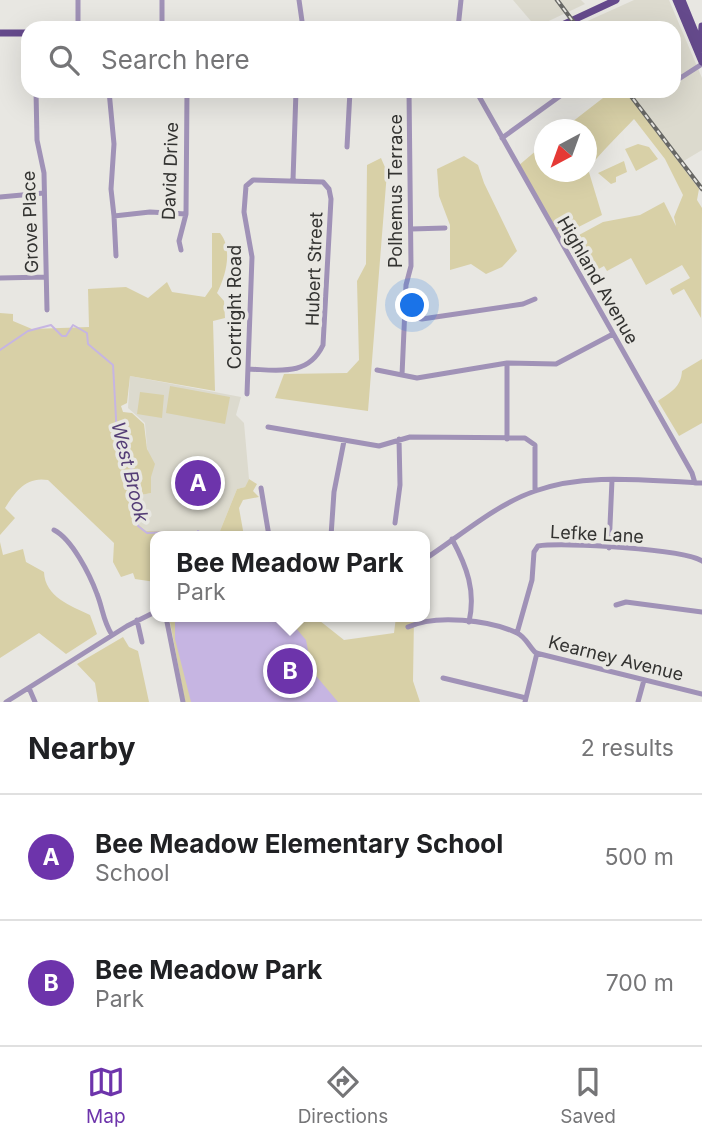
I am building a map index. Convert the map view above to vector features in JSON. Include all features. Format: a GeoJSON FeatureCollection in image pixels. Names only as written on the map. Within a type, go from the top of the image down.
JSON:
{"type":"FeatureCollection","features":[{"type":"Feature","properties":{"kind":"main road"},"geometry":{"type":"LineString","coordinates":[[571,21],[616,0]]}},
{"type":"Feature","properties":{"kind":"main road"},"geometry":{"type":"LineString","coordinates":[[676,0],[702,63]]}},
{"type":"Feature","properties":{"kind":"main road"},"geometry":{"type":"LineString","coordinates":[[682,0],[702,48]]}},
{"type":"Feature","properties":{"kind":"main road"},"geometry":{"type":"LineString","coordinates":[[702,26],[702,48]]}},
{"type":"Feature","properties":{"kind":"main road"},"geometry":{"type":"LineString","coordinates":[[0,33],[21,33]]}},
{"type":"Feature","properties":{"kind":"street"},"geometry":{"type":"LineString","coordinates":[[78,0],[78,21]]}},
{"type":"Feature","properties":{"kind":"street"},"geometry":{"type":"LineString","coordinates":[[162,0],[162,21]]}},
{"type":"Feature","properties":{"kind":"street"},"geometry":{"type":"LineString","coordinates":[[299,0],[302,21]]}},
{"type":"Feature","properties":{"kind":"street"},"geometry":{"type":"LineString","coordinates":[[459,21],[461,0]]}},
{"type":"Feature","properties":{"kind":"street"},"geometry":{"type":"LineString","coordinates":[[681,77],[702,63]]}},
{"type":"Feature","properties":{"kind":"street","name":"Grove Place"},"geometry":{"type":"LineString","coordinates":[[36,98],[37,140],[44,193],[47,310]]}},
{"type":"Feature","properties":{"kind":"street"},"geometry":{"type":"LineString","coordinates":[[110,98],[114,144],[111,189],[116,256]]}},
{"type":"Feature","properties":{"kind":"street","name":"David Drive"},"geometry":{"type":"LineString","coordinates":[[181,250],[179,241],[186,214],[187,98]]}},
{"type":"Feature","properties":{"kind":"street"},"geometry":{"type":"LineString","coordinates":[[293,180],[296,98]]}},
{"type":"Feature","properties":{"kind":"street"},"geometry":{"type":"LineString","coordinates":[[347,147],[350,98]]}},
{"type":"Feature","properties":{"kind":"street","name":"Polhemus Terrace"},"geometry":{"type":"LineString","coordinates":[[402,375],[411,266],[409,98]]}},
{"type":"Feature","properties":{"kind":"street","name":"Highland Avenue"},"geometry":{"type":"LineString","coordinates":[[480,98],[698,483]]}},
{"type":"Feature","properties":{"kind":"street"},"geometry":{"type":"LineString","coordinates":[[502,138],[557,98]]}},
{"type":"Feature","properties":{"kind":"street","name":"Cortright Road"},"geometry":{"type":"LineString","coordinates":[[247,394],[252,257],[245,220],[245,189],[253,180],[293,180]]}},
{"type":"Feature","properties":{"kind":"street","name":"Hubert Street"},"geometry":{"type":"LineString","coordinates":[[248,369],[296,369],[314,360],[323,345],[330,189],[323,182],[293,180]]}},
{"type":"Feature","properties":{"kind":"street"},"geometry":{"type":"LineString","coordinates":[[0,197],[44,193]]}},
{"type":"Feature","properties":{"kind":"street"},"geometry":{"type":"LineString","coordinates":[[114,216],[186,214]]}},
{"type":"Feature","properties":{"kind":"street"},"geometry":{"type":"LineString","coordinates":[[411,229],[445,228]]}},
{"type":"Feature","properties":{"kind":"street"},"geometry":{"type":"LineString","coordinates":[[0,278],[46,277]]}},
{"type":"Feature","properties":{"kind":"street"},"geometry":{"type":"LineString","coordinates":[[405,316],[422,319],[523,304],[535,299]]}},
{"type":"Feature","properties":{"kind":"street"},"geometry":{"type":"LineString","coordinates":[[377,370],[423,378],[466,368],[507,363],[562,362],[613,334]]}},
{"type":"Feature","properties":{"kind":"street"},"geometry":{"type":"LineString","coordinates":[[507,363],[507,439]]}},
{"type":"Feature","properties":{"kind":"street"},"geometry":{"type":"LineString","coordinates":[[268,427],[379,446],[398,439],[525,438],[534,443],[535,491]]}},
{"type":"Feature","properties":{"kind":"street"},"geometry":{"type":"LineString","coordinates":[[395,523],[401,473],[398,439]]}},
{"type":"Feature","properties":{"kind":"street"},"geometry":{"type":"LineString","coordinates":[[331,531],[334,492],[344,441]]}},
{"type":"Feature","properties":{"kind":"street"},"geometry":{"type":"LineString","coordinates":[[430,555],[452,539],[535,491],[567,483],[612,480],[698,483]]}},
{"type":"Feature","properties":{"kind":"street"},"geometry":{"type":"LineString","coordinates":[[609,548],[612,480]]}},
{"type":"Feature","properties":{"kind":"street"},"geometry":{"type":"LineString","coordinates":[[261,488],[268,531]]}},
{"type":"Feature","properties":{"kind":"street"},"geometry":{"type":"LineString","coordinates":[[54,530],[65,538],[95,590],[102,619],[112,635]]}},
{"type":"Feature","properties":{"kind":"street"},"geometry":{"type":"LineString","coordinates":[[452,539],[464,563],[474,597],[469,622]]}},
{"type":"Feature","properties":{"kind":"street","name":"Lefke Lane"},"geometry":{"type":"LineString","coordinates":[[517,633],[532,580],[536,547],[571,545],[609,548],[691,555],[702,561]]}},
{"type":"Feature","properties":{"kind":"street"},"geometry":{"type":"LineString","coordinates":[[616,605],[626,602],[702,612]]}},
{"type":"Feature","properties":{"kind":"street"},"geometry":{"type":"LineString","coordinates":[[6,702],[150,614]]}},
{"type":"Feature","properties":{"kind":"street"},"geometry":{"type":"LineString","coordinates":[[137,620],[142,642]]}},
{"type":"Feature","properties":{"kind":"street"},"geometry":{"type":"LineString","coordinates":[[430,621],[469,622],[517,633]]}},
{"type":"Feature","properties":{"kind":"street"},"geometry":{"type":"LineString","coordinates":[[167,622],[183,702]]}},
{"type":"Feature","properties":{"kind":"street"},"geometry":{"type":"LineString","coordinates":[[408,627],[418,622]]}},
{"type":"Feature","properties":{"kind":"street","name":"Kearney Avenue"},"geometry":{"type":"LineString","coordinates":[[517,633],[537,653],[702,694]]}},
{"type":"Feature","properties":{"kind":"street"},"geometry":{"type":"LineString","coordinates":[[443,678],[525,700],[537,653]]}},
{"type":"Feature","properties":{"kind":"street"},"geometry":{"type":"LineString","coordinates":[[638,702],[644,680]]}},
{"type":"Feature","properties":{"kind":"street"},"geometry":{"type":"LineString","coordinates":[[29,688],[35,702]]}},
{"type":"Feature","properties":{"kind":"shaded area"},"geometry":{"type":"Polygon","coordinates":[[[513,0],[581,0],[585,4],[549,21],[531,21],[513,0]]]}},
{"type":"Feature","properties":{"kind":"shaded area"},"geometry":{"type":"Polygon","coordinates":[[[634,0],[669,0],[678,21],[588,21],[634,0]]]}},
{"type":"Feature","properties":{"kind":"shaded area"},"geometry":{"type":"Polygon","coordinates":[[[681,28],[702,78],[702,150],[682,162],[632,98],[681,98],[681,28]]]}},
{"type":"Feature","properties":{"kind":"shaded area"},"geometry":{"type":"Polygon","coordinates":[[[603,98],[630,98],[699,189],[697,200],[702,208],[701,318],[684,289],[673,295],[670,289],[690,278],[682,265],[646,285],[631,258],[607,271],[604,266],[586,276],[566,242],[603,222],[640,215],[664,202],[676,226],[674,217],[683,195],[665,159],[634,119],[597,158],[597,119],[576,119],[603,98]]]}},
{"type":"Feature","properties":{"kind":"shaded area"},"geometry":{"type":"Polygon","coordinates":[[[638,144],[649,147],[658,159],[636,171],[625,149],[638,144]]]}},
{"type":"Feature","properties":{"kind":"shaded area"},"geometry":{"type":"Polygon","coordinates":[[[534,152],[534,182],[592,182],[602,215],[559,237],[518,166],[534,152]]]}},
{"type":"Feature","properties":{"kind":"shaded area"},"geometry":{"type":"Polygon","coordinates":[[[464,156],[478,165],[517,251],[502,267],[486,274],[471,264],[450,270],[450,225],[439,196],[437,169],[464,156]]]}},
{"type":"Feature","properties":{"kind":"shaded area"},"geometry":{"type":"Polygon","coordinates":[[[381,158],[387,172],[368,411],[275,398],[284,374],[347,373],[359,360],[357,281],[366,264],[367,165],[381,158]]]}},
{"type":"Feature","properties":{"kind":"shaded area"},"geometry":{"type":"Polygon","coordinates":[[[624,161],[627,172],[616,177],[616,182],[611,184],[598,173],[624,161]]]}},
{"type":"Feature","properties":{"kind":"shaded area"},"geometry":{"type":"Polygon","coordinates":[[[212,233],[220,233],[227,255],[223,279],[217,293],[224,301],[225,318],[213,321],[215,391],[130,376],[127,403],[121,406],[123,412],[132,413],[144,424],[147,449],[155,464],[151,477],[151,493],[136,496],[139,525],[150,531],[150,581],[135,579],[133,573],[121,577],[113,562],[114,543],[48,480],[33,480],[17,491],[5,508],[15,518],[0,535],[0,313],[13,314],[13,321],[32,329],[89,327],[88,289],[126,287],[148,298],[167,282],[172,292],[205,297],[212,287],[212,233]]]}},
{"type":"Feature","properties":{"kind":"shaded area"},"geometry":{"type":"Polygon","coordinates":[[[702,359],[702,423],[679,436],[658,401],[677,385],[682,371],[702,359]]]}},
{"type":"Feature","properties":{"kind":"shaded area"},"geometry":{"type":"Polygon","coordinates":[[[130,376],[241,397],[236,415],[244,423],[249,479],[245,487],[237,489],[220,531],[146,531],[139,525],[136,496],[151,493],[145,423],[128,408],[130,376]]]}},
{"type":"Feature","properties":{"kind":"shaded area"},"geometry":{"type":"Polygon","coordinates":[[[170,386],[230,397],[225,424],[166,413],[170,386]]]}},
{"type":"Feature","properties":{"kind":"shaded area"},"geometry":{"type":"Polygon","coordinates":[[[140,392],[164,395],[162,418],[137,414],[140,392]]]}},
{"type":"Feature","properties":{"kind":"shaded area"},"geometry":{"type":"Polygon","coordinates":[[[249,479],[257,484],[253,491],[259,497],[243,500],[239,508],[243,531],[220,531],[237,489],[245,487],[249,479]]]}},
{"type":"Feature","properties":{"kind":"shaded area"},"geometry":{"type":"Polygon","coordinates":[[[0,542],[3,555],[23,549],[26,562],[44,572],[49,588],[60,600],[90,615],[97,634],[66,654],[39,633],[0,658],[0,542]]]}},
{"type":"Feature","properties":{"kind":"shaded area"},"geometry":{"type":"Polygon","coordinates":[[[170,622],[321,622],[344,640],[394,633],[395,622],[414,622],[413,681],[420,702],[185,702],[170,622]]]}},
{"type":"Feature","properties":{"kind":"shaded area"},"geometry":{"type":"Polygon","coordinates":[[[175,622],[284,622],[295,627],[306,640],[312,671],[338,702],[191,702],[175,639],[175,622]]]}},
{"type":"Feature","properties":{"kind":"shaded area"},"geometry":{"type":"Polygon","coordinates":[[[123,637],[129,647],[138,651],[149,702],[98,702],[95,683],[77,664],[123,637]]]}},
{"type":"Feature","properties":{"kind":"waterway","name":"West Brook"},"geometry":{"type":"LineString","coordinates":[[0,350],[28,331],[51,325],[62,336],[66,336],[73,325],[87,333],[88,344],[113,365],[117,436],[132,470],[138,526],[150,533]]}},
{"type":"Feature","properties":{"kind":"railway"},"geometry":{"type":"LineString","coordinates":[[557,0],[573,21]]}},
{"type":"Feature","properties":{"kind":"railway"},"geometry":{"type":"LineString","coordinates":[[632,98],[702,189]]}},
{"type":"Feature","properties":{"kind":"place","name":"Bee Meadow Elementary School"},"geometry":{"type":"Point","coordinates":[198,483]}},
{"type":"Feature","properties":{"kind":"place","name":"Bee Meadow Park"},"geometry":{"type":"Point","coordinates":[290,671]}}]}
